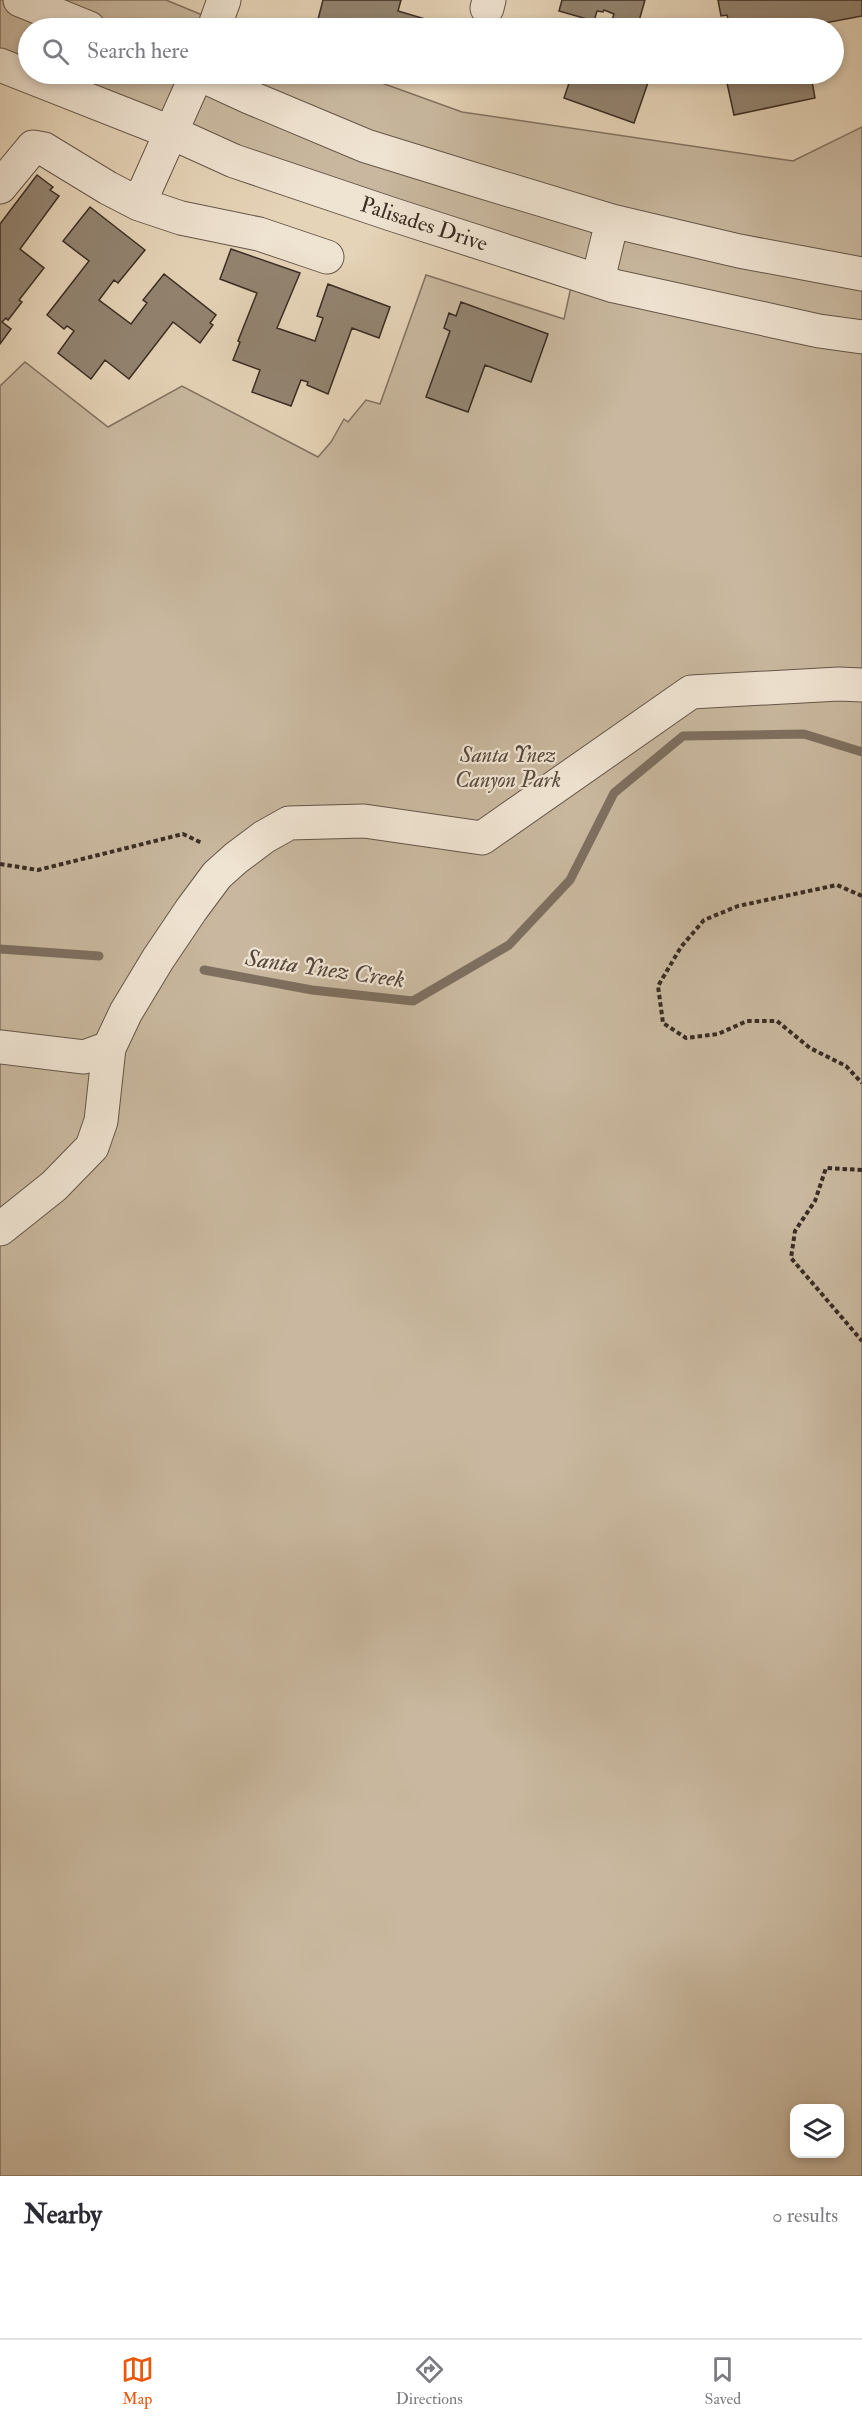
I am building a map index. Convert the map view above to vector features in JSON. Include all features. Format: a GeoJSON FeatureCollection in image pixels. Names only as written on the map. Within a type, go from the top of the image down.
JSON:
{"type":"FeatureCollection","features":[{"type":"Feature","properties":{"kind":"street"},"geometry":{"type":"LineString","coordinates":[[20,0],[65,18]]}},
{"type":"Feature","properties":{"kind":"street"},"geometry":{"type":"LineString","coordinates":[[218,18],[224,0]]}},
{"type":"Feature","properties":{"kind":"street","name":"Palisades Drive"},"geometry":{"type":"LineString","coordinates":[[0,65],[18,72]]}},
{"type":"Feature","properties":{"kind":"street","name":"Palisades Drive"},"geometry":{"type":"LineString","coordinates":[[48,84],[170,132],[234,161],[598,280],[819,331],[862,337]]}},
{"type":"Feature","properties":{"kind":"street"},"geometry":{"type":"LineString","coordinates":[[139,204],[193,84]]}},
{"type":"Feature","properties":{"kind":"street"},"geometry":{"type":"LineString","coordinates":[[220,84],[366,146],[612,221],[739,251],[862,274]]}},
{"type":"Feature","properties":{"kind":"street"},"geometry":{"type":"LineString","coordinates":[[0,187],[33,147],[44,149],[139,204],[181,218],[259,234],[327,257]]}},
{"type":"Feature","properties":{"kind":"street"},"geometry":{"type":"LineString","coordinates":[[598,280],[612,221]]}},
{"type":"Feature","properties":{"kind":"street"},"geometry":{"type":"LineString","coordinates":[[0,1229],[54,1186],[92,1147],[101,1122],[109,1048],[126,1012],[158,959],[217,875],[264,837],[289,824],[364,821],[482,838],[691,692],[839,684],[862,685]]}},
{"type":"Feature","properties":{"kind":"street"},"geometry":{"type":"LineString","coordinates":[[0,1047],[84,1057],[109,1048]]}},
{"type":"Feature","properties":{"kind":"path"},"geometry":{"type":"LineString","coordinates":[[0,864],[38,870],[183,834],[236,858]]}},
{"type":"Feature","properties":{"kind":"path"},"geometry":{"type":"LineString","coordinates":[[862,896],[837,885],[738,906],[704,920],[681,947],[658,986],[663,1023],[686,1038],[718,1034],[747,1021],[777,1021],[810,1048],[846,1066],[862,1083]]}},
{"type":"Feature","properties":{"kind":"path"},"geometry":{"type":"LineString","coordinates":[[862,1170],[826,1168],[815,1201],[795,1231],[791,1258],[807,1280],[862,1341]]}},
{"type":"Feature","properties":{"kind":"green space"},"geometry":{"type":"Polygon","coordinates":[[[0,0],[166,0],[210,18],[18,18],[18,68],[0,60],[0,0]]]}},
{"type":"Feature","properties":{"kind":"green space","name":"Santa Ynez Canyon Park"},"geometry":{"type":"Polygon","coordinates":[[[59,84],[385,84],[462,112],[793,161],[862,127],[862,2176],[0,2176],[0,386],[25,362],[108,427],[182,386],[318,457],[331,442],[344,419],[348,422],[366,400],[380,404],[426,275],[564,319],[574,273],[59,84]]]}},
{"type":"Feature","properties":{"kind":"building"},"geometry":{"type":"Polygon","coordinates":[[[323,0],[401,0],[398,11],[422,18],[318,18],[323,0]]]}},
{"type":"Feature","properties":{"kind":"building"},"geometry":{"type":"Polygon","coordinates":[[[562,0],[645,0],[640,18],[613,18],[614,14],[604,10],[603,12],[597,11],[595,18],[584,18],[559,11],[562,0]]]}},
{"type":"Feature","properties":{"kind":"building"},"geometry":{"type":"Polygon","coordinates":[[[718,0],[862,0],[862,16],[844,19],[728,18],[727,15],[721,16],[718,0]]]}},
{"type":"Feature","properties":{"kind":"building"},"geometry":{"type":"Polygon","coordinates":[[[569,84],[648,84],[634,123],[564,98],[569,84]]]}},
{"type":"Feature","properties":{"kind":"building"},"geometry":{"type":"Polygon","coordinates":[[[727,84],[812,84],[815,98],[734,115],[727,84]]]}},
{"type":"Feature","properties":{"kind":"building"},"geometry":{"type":"Polygon","coordinates":[[[37,175],[53,187],[50,190],[59,196],[20,249],[44,268],[19,300],[22,302],[8,320],[6,318],[2,322],[11,329],[0,344],[0,224],[37,175]]]}},
{"type":"Feature","properties":{"kind":"building"},"geometry":{"type":"Polygon","coordinates":[[[90,207],[145,250],[118,283],[114,280],[99,300],[131,324],[147,303],[143,300],[164,274],[216,315],[210,323],[213,325],[200,343],[173,322],[129,379],[105,360],[91,379],[58,353],[74,331],[67,326],[64,329],[47,315],[89,261],[63,241],[90,207]]]}},
{"type":"Feature","properties":{"kind":"building"},"geometry":{"type":"Polygon","coordinates":[[[231,249],[300,273],[277,328],[315,341],[323,318],[317,316],[328,284],[390,307],[379,338],[352,328],[328,394],[301,380],[291,406],[252,392],[260,370],[233,360],[257,293],[220,279],[231,249]]]}},
{"type":"Feature","properties":{"kind":"building"},"geometry":{"type":"Polygon","coordinates":[[[461,302],[548,334],[531,382],[485,365],[468,412],[426,397],[450,331],[444,328],[449,313],[456,316],[461,302]]]}},
{"type":"Feature","properties":{"kind":"waterway","name":"Santa Ynez Creek"},"geometry":{"type":"LineString","coordinates":[[204,970],[312,990],[413,1001],[509,945],[570,880],[614,793],[683,736],[804,734],[862,752]]}},
{"type":"Feature","properties":{"kind":"waterway","name":"Santa Ynez Creek"},"geometry":{"type":"LineString","coordinates":[[0,949],[99,956]]}}]}
